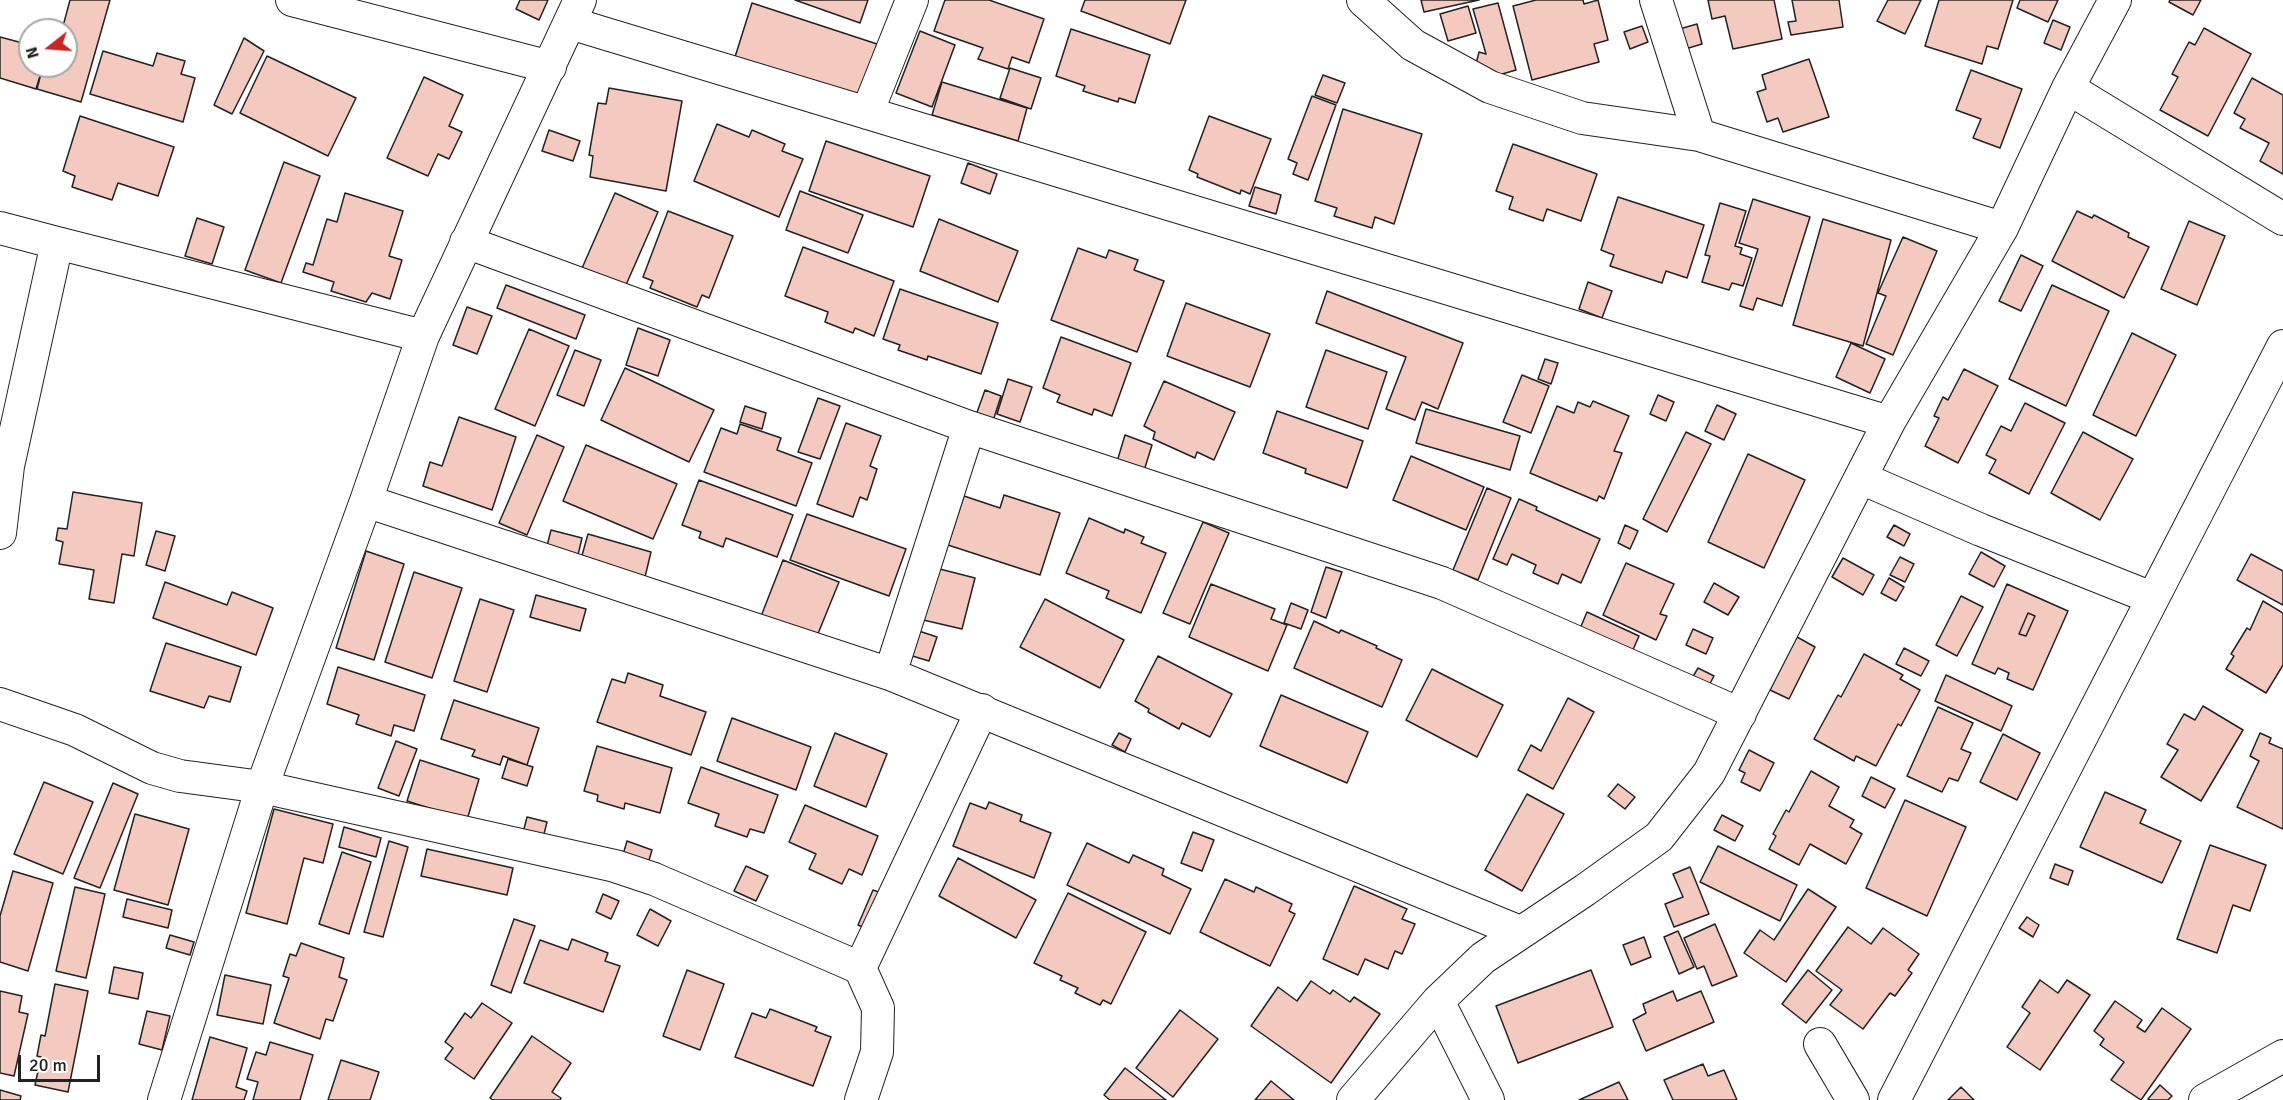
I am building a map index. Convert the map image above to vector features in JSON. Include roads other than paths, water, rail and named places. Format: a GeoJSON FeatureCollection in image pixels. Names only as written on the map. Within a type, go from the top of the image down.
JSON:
{"type":"FeatureCollection","features":[{"type":"Feature","properties":{"kind":"street"},"geometry":{"type":"LineString","coordinates":[[292,0],[550,67]]}},
{"type":"Feature","properties":{"kind":"street"},"geometry":{"type":"LineString","coordinates":[[867,113],[912,0]]}},
{"type":"Feature","properties":{"kind":"street"},"geometry":{"type":"LineString","coordinates":[[1363,0],[1413,45],[1490,87],[1582,118],[1699,135],[2002,228]]}},
{"type":"Feature","properties":{"kind":"street"},"geometry":{"type":"LineString","coordinates":[[1656,0],[1699,135]]}},
{"type":"Feature","properties":{"kind":"street"},"geometry":{"type":"LineString","coordinates":[[1353,1100],[1438,1001],[1484,958],[1659,837],[1709,773],[1889,422],[2002,228],[2068,88],[2115,0]]}},
{"type":"Feature","properties":{"kind":"street"},"geometry":{"type":"LineString","coordinates":[[164,1100],[262,787],[423,336],[575,11],[867,113],[1889,422]]}},
{"type":"Feature","properties":{"kind":"street"},"geometry":{"type":"LineString","coordinates":[[2068,88],[2283,219]]}},
{"type":"Feature","properties":{"kind":"street"},"geometry":{"type":"LineString","coordinates":[[0,228],[423,336]]}},
{"type":"Feature","properties":{"kind":"street"},"geometry":{"type":"LineString","coordinates":[[466,242],[969,427],[1443,583],[1740,714]]}},
{"type":"Feature","properties":{"kind":"street"},"geometry":{"type":"LineString","coordinates":[[0,534],[4,464],[57,243]]}},
{"type":"Feature","properties":{"kind":"street"},"geometry":{"type":"LineString","coordinates":[[1894,1100],[2283,346]]}},
{"type":"Feature","properties":{"kind":"street"},"geometry":{"type":"LineString","coordinates":[[890,674],[969,427]]}},
{"type":"Feature","properties":{"kind":"street"},"geometry":{"type":"LineString","coordinates":[[1861,478],[1980,530],[2152,598]]}},
{"type":"Feature","properties":{"kind":"street"},"geometry":{"type":"LineString","coordinates":[[366,501],[890,674],[1520,932]]}},
{"type":"Feature","properties":{"kind":"street"},"geometry":{"type":"LineString","coordinates":[[0,704],[75,730],[152,768],[180,776],[262,787],[615,867],[654,879],[860,968],[878,1008],[877,1052],[861,1100]]}},
{"type":"Feature","properties":{"kind":"street"},"geometry":{"type":"LineString","coordinates":[[860,968],[982,711]]}},
{"type":"Feature","properties":{"kind":"street"},"geometry":{"type":"LineString","coordinates":[[1438,1001],[1488,1100]]}},
{"type":"Feature","properties":{"kind":"street"},"geometry":{"type":"LineString","coordinates":[[1820,1044],[1853,1100]]}},
{"type":"Feature","properties":{"kind":"street"},"geometry":{"type":"LineString","coordinates":[[2205,1100],[2283,1056]]}}]}
